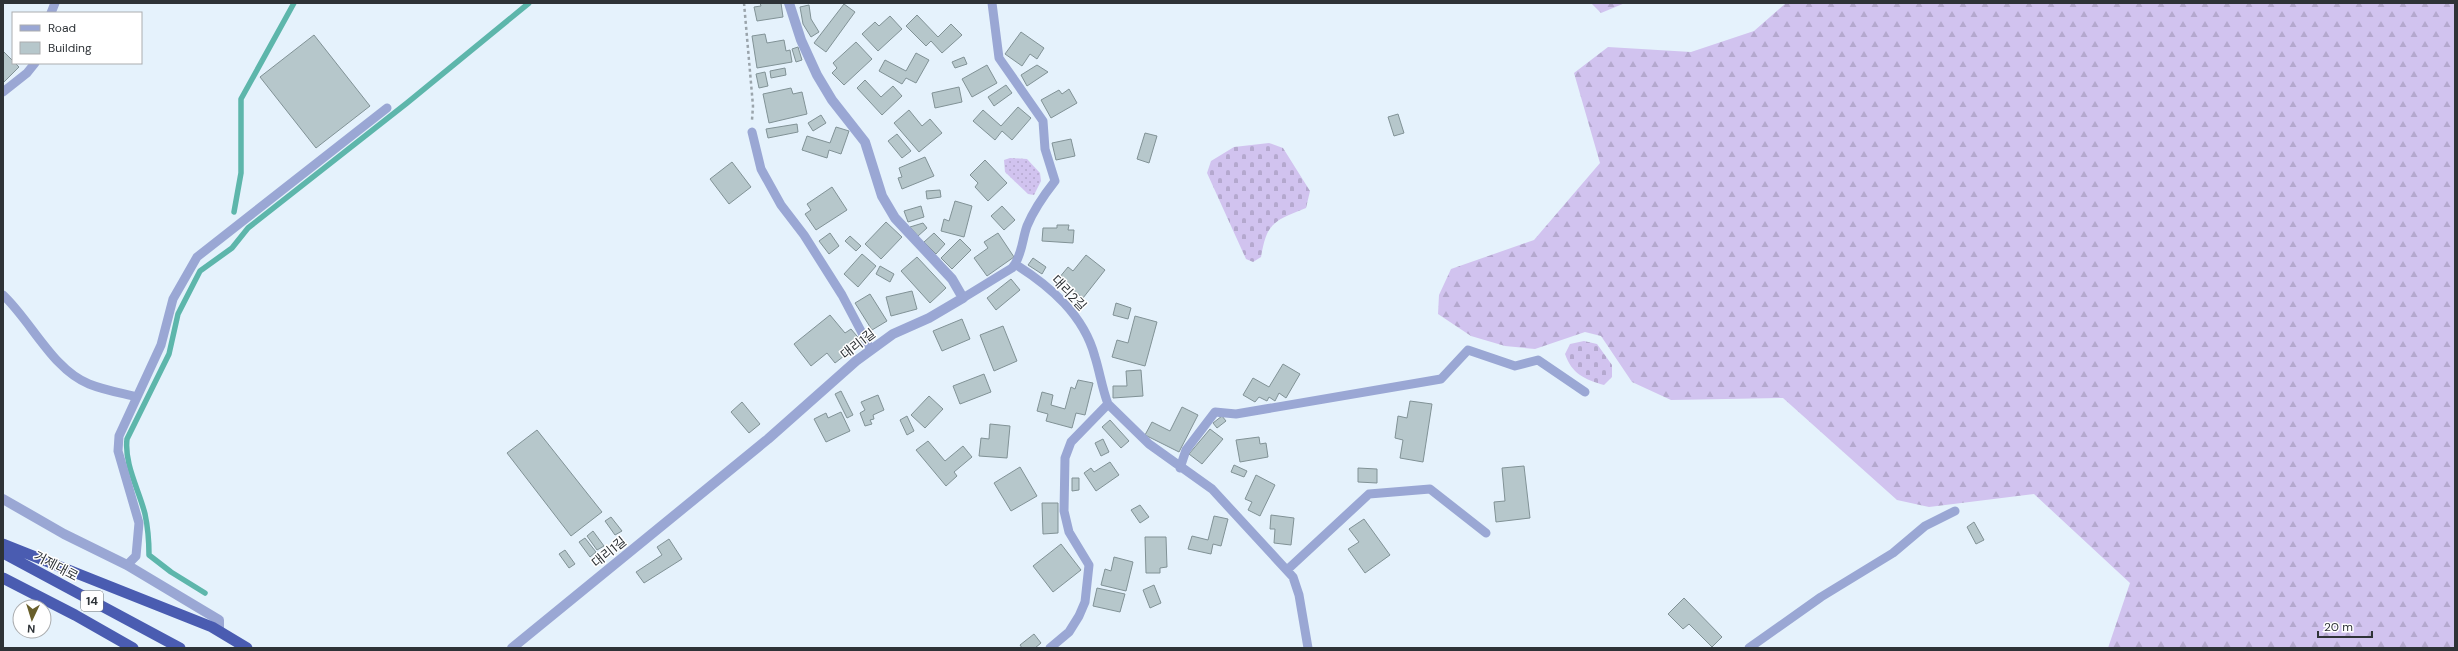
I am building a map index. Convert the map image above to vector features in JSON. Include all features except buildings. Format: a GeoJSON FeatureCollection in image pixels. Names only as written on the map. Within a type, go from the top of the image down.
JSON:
{"type":"FeatureCollection","features":[{"type":"Feature","properties":{"kind":"highway"},"geometry":{"type":"LineString","coordinates":[[3,544],[219,631],[247,648]]}},
{"type":"Feature","properties":{"kind":"highway","name":"거제대로"},"geometry":{"type":"LineString","coordinates":[[3,553],[180,648]]}},
{"type":"Feature","properties":{"kind":"highway","name":"14"},"geometry":{"type":"LineString","coordinates":[[3,578],[133,648]]}},
{"type":"Feature","properties":{"kind":"highway"},"geometry":{"type":"LineString","coordinates":[[100,629],[122,648]]}},
{"type":"Feature","properties":{"kind":"street"},"geometry":{"type":"LineString","coordinates":[[789,3],[801,40],[817,75],[832,100],[865,142],[882,196],[896,218],[952,279],[963,298]]}},
{"type":"Feature","properties":{"kind":"street","name":"대리1길"},"geometry":{"type":"LineString","coordinates":[[512,648],[768,439],[871,350],[893,334],[929,318],[963,298]]}},
{"type":"Feature","properties":{"kind":"street"},"geometry":{"type":"LineString","coordinates":[[3,498],[64,534],[127,565],[219,620],[219,631]]}},
{"type":"Feature","properties":{"kind":"lane"},"geometry":{"type":"LineString","coordinates":[[963,298],[1012,268],[1022,251],[1027,227],[1038,202],[1055,181],[1045,149],[1043,121],[999,58],[992,3]]}},
{"type":"Feature","properties":{"kind":"lane"},"geometry":{"type":"LineString","coordinates":[[3,92],[34,64]]}},
{"type":"Feature","properties":{"kind":"lane"},"geometry":{"type":"LineString","coordinates":[[127,565],[136,556],[139,523],[118,451],[119,436],[161,345],[173,299],[197,257],[387,108]]}},
{"type":"Feature","properties":{"kind":"lane"},"geometry":{"type":"LineString","coordinates":[[752,132],[761,169],[781,205],[804,235],[842,295],[871,350]]}},
{"type":"Feature","properties":{"kind":"lane","name":"대리2길"},"geometry":{"type":"LineString","coordinates":[[1015,264],[1048,288],[1068,306],[1082,325],[1095,356],[1101,387],[1108,404]]}},
{"type":"Feature","properties":{"kind":"lane"},"geometry":{"type":"LineString","coordinates":[[3,295],[19,310],[55,358],[71,372],[88,384],[137,397]]}},
{"type":"Feature","properties":{"kind":"lane"},"geometry":{"type":"LineString","coordinates":[[1180,468],[1186,450],[1215,412],[1236,414],[1441,379],[1468,350],[1515,366],[1538,360],[1585,392]]}},
{"type":"Feature","properties":{"kind":"lane"},"geometry":{"type":"LineString","coordinates":[[1050,648],[1069,632],[1082,609],[1089,565],[1069,532],[1064,511],[1065,458],[1071,442],[1108,404],[1149,444],[1212,490],[1293,577],[1299,595],[1308,648]]}},
{"type":"Feature","properties":{"kind":"lane"},"geometry":{"type":"LineString","coordinates":[[1287,570],[1369,494],[1430,489],[1486,533]]}},
{"type":"Feature","properties":{"kind":"lane"},"geometry":{"type":"LineString","coordinates":[[1749,648],[1821,597],[1894,553],[1925,526],[1955,511]]}},
{"type":"Feature","properties":{"kind":"lane"},"geometry":{"type":"LineString","coordinates":[[1058,641],[1065,648]]}},
{"type":"Feature","properties":{"kind":"path"},"geometry":{"type":"LineString","coordinates":[[744,3],[753,106],[752,132]]}},
{"type":"Feature","properties":{"kind":"green space"},"geometry":{"type":"Polygon","coordinates":[[[1591,3],[1625,3],[1601,13],[1591,3]]]}},
{"type":"Feature","properties":{"kind":"green space"},"geometry":{"type":"Polygon","coordinates":[[[1786,3],[2455,3],[2455,648],[2108,648],[2130,583],[2034,494],[1929,507],[1897,500],[1783,398],[1671,400],[1632,382],[1601,336],[1585,332],[1535,349],[1505,346],[1471,336],[1438,314],[1439,295],[1451,269],[1534,240],[1600,163],[1574,73],[1608,47],[1691,52],[1754,31],[1786,3]]]}},
{"type":"Feature","properties":{"kind":"green space"},"geometry":{"type":"Polygon","coordinates":[[[1269,143],[1283,148],[1310,191],[1306,208],[1279,220],[1269,230],[1263,245],[1261,257],[1253,262],[1246,259],[1207,173],[1211,161],[1234,147],[1269,143]]]}},
{"type":"Feature","properties":{"kind":"green space"},"geometry":{"type":"Polygon","coordinates":[[[1010,158],[1027,159],[1040,173],[1041,181],[1034,195],[1028,194],[1005,172],[1004,160],[1010,158]]]}},
{"type":"Feature","properties":{"kind":"green space"},"geometry":{"type":"Polygon","coordinates":[[[1584,341],[1597,344],[1612,365],[1612,377],[1604,385],[1580,375],[1568,361],[1565,354],[1570,344],[1584,341]]]}},
{"type":"Feature","properties":{"kind":"waterway"},"geometry":{"type":"LineString","coordinates":[[234,212],[241,173],[241,99],[294,3]]}},
{"type":"Feature","properties":{"kind":"waterway"},"geometry":{"type":"LineString","coordinates":[[205,593],[171,572],[149,555],[145,514],[130,467],[127,448],[127,439],[169,354],[178,314],[200,271],[232,248],[248,228],[407,103],[529,3]]}}]}
